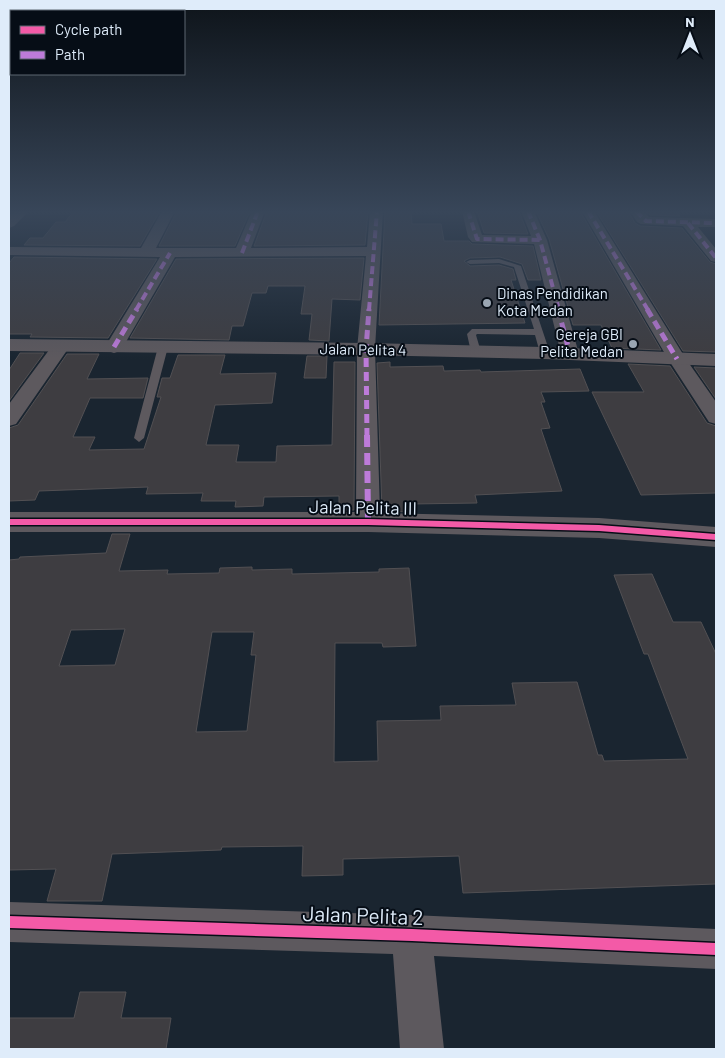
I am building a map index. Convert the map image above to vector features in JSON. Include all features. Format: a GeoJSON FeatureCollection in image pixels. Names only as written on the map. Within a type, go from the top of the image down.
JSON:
{"type":"FeatureCollection","features":[{"type":"Feature","properties":{"kind":"street"},"geometry":{"type":"LineString","coordinates":[[114,346],[166,260]]}},
{"type":"Feature","properties":{"kind":"street"},"geometry":{"type":"LineString","coordinates":[[368,522],[366,349],[373,260]]}},
{"type":"Feature","properties":{"kind":"street"},"geometry":{"type":"LineString","coordinates":[[545,260],[570,354]]}},
{"type":"Feature","properties":{"kind":"street"},"geometry":{"type":"LineString","coordinates":[[618,260],[677,359],[716,417]]}},
{"type":"Feature","properties":{"kind":"street","name":"Jalan Pelita 4"},"geometry":{"type":"LineString","coordinates":[[9,345],[366,349],[545,353],[716,360]]}},
{"type":"Feature","properties":{"kind":"street"},"geometry":{"type":"LineString","coordinates":[[9,419],[61,346]]}},
{"type":"Feature","properties":{"kind":"street","name":"Jalan Pelita III"},"geometry":{"type":"LineString","coordinates":[[9,522],[368,522],[599,528],[716,537]]}},
{"type":"Feature","properties":{"kind":"street","name":"Jalan Pelita 2"},"geometry":{"type":"LineString","coordinates":[[9,922],[412,935],[716,949]]}},
{"type":"Feature","properties":{"kind":"street"},"geometry":{"type":"LineString","coordinates":[[412,935],[422,1049]]}},
{"type":"Feature","properties":{"kind":"lane"},"geometry":{"type":"LineString","coordinates":[[470,262],[499,261],[517,266],[545,353]]}},
{"type":"Feature","properties":{"kind":"lane"},"geometry":{"type":"LineString","coordinates":[[476,352],[471,334],[475,331],[539,332]]}},
{"type":"Feature","properties":{"kind":"lane"},"geometry":{"type":"LineString","coordinates":[[139,438],[163,347]]}},
{"type":"Feature","properties":{"kind":"building"},"geometry":{"type":"Polygon","coordinates":[[[11,260],[156,260],[108,338],[30,337],[32,334],[9,334],[9,263],[11,260]]]}},
{"type":"Feature","properties":{"kind":"building"},"geometry":{"type":"Polygon","coordinates":[[[175,260],[364,260],[360,300],[332,299],[329,341],[309,340],[312,314],[301,314],[305,286],[268,286],[266,293],[252,293],[243,326],[232,326],[229,340],[130,338],[175,260]]]}},
{"type":"Feature","properties":{"kind":"building"},"geometry":{"type":"Polygon","coordinates":[[[382,260],[465,260],[470,266],[499,265],[513,269],[516,280],[511,280],[525,323],[379,325],[382,260]]]}},
{"type":"Feature","properties":{"kind":"building"},"geometry":{"type":"Polygon","coordinates":[[[511,260],[536,260],[541,280],[528,280],[522,264],[511,260]]]}},
{"type":"Feature","properties":{"kind":"building"},"geometry":{"type":"Polygon","coordinates":[[[555,260],[609,260],[661,350],[612,348],[601,325],[573,325],[555,260]]]}},
{"type":"Feature","properties":{"kind":"building"},"geometry":{"type":"Polygon","coordinates":[[[627,260],[709,260],[716,264],[716,352],[683,351],[627,260]]]}},
{"type":"Feature","properties":{"kind":"building"},"geometry":{"type":"Polygon","coordinates":[[[20,353],[44,353],[9,401],[9,370],[20,353]]]}},
{"type":"Feature","properties":{"kind":"building"},"geometry":{"type":"Polygon","coordinates":[[[67,354],[99,354],[87,379],[148,378],[143,398],[90,398],[73,437],[95,437],[89,450],[144,449],[161,397],[157,397],[162,378],[170,378],[178,355],[225,355],[220,374],[276,373],[272,403],[215,405],[206,445],[239,445],[236,462],[276,462],[277,446],[332,445],[334,362],[355,362],[354,510],[339,510],[339,496],[264,497],[263,506],[235,507],[236,501],[201,501],[203,493],[146,494],[148,487],[39,491],[35,500],[9,501],[9,428],[18,425],[67,354]]]}},
{"type":"Feature","properties":{"kind":"building"},"geometry":{"type":"Polygon","coordinates":[[[307,356],[327,356],[326,378],[304,378],[307,356]]]}},
{"type":"Feature","properties":{"kind":"building"},"geometry":{"type":"Polygon","coordinates":[[[390,362],[390,367],[443,366],[444,371],[480,370],[481,372],[580,369],[589,391],[541,392],[545,402],[541,402],[550,428],[541,429],[562,491],[475,495],[477,503],[411,504],[411,512],[382,511],[377,363],[390,362]]]}},
{"type":"Feature","properties":{"kind":"building"},"geometry":{"type":"Polygon","coordinates":[[[628,364],[670,366],[707,423],[716,426],[716,493],[641,495],[592,392],[644,392],[628,364]]]}},
{"type":"Feature","properties":{"kind":"building"},"geometry":{"type":"Polygon","coordinates":[[[694,367],[716,368],[716,399],[694,367]]]}},
{"type":"Feature","properties":{"kind":"building"},"geometry":{"type":"Polygon","coordinates":[[[112,534],[130,534],[119,571],[168,570],[167,574],[219,573],[220,568],[252,567],[252,570],[292,569],[292,574],[379,572],[379,569],[409,568],[416,646],[383,647],[382,643],[335,643],[334,762],[378,761],[377,721],[441,720],[440,706],[516,705],[512,683],[577,682],[598,755],[602,755],[604,761],[688,759],[648,654],[644,654],[614,575],[652,574],[673,622],[701,622],[716,654],[716,884],[463,893],[459,856],[343,859],[343,875],[302,876],[303,846],[222,847],[221,850],[112,854],[102,901],[47,901],[56,869],[9,870],[9,560],[19,559],[20,557],[106,553],[112,534]],[[125,629],[71,630],[59,666],[115,665],[125,629]],[[212,632],[196,732],[247,731],[256,655],[251,655],[254,632],[212,632]]]}},
{"type":"Feature","properties":{"kind":"building"},"geometry":{"type":"Polygon","coordinates":[[[80,992],[126,992],[121,1018],[171,1018],[166,1049],[9,1049],[9,1018],[74,1018],[80,992]]]}},
{"type":"Feature","properties":{"kind":"marked path"},"geometry":{"type":"LineString","coordinates":[[114,347],[166,260]]}},
{"type":"Feature","properties":{"kind":"marked path"},"geometry":{"type":"LineString","coordinates":[[368,522],[366,349],[373,260]]}},
{"type":"Feature","properties":{"kind":"marked path"},"geometry":{"type":"LineString","coordinates":[[545,260],[570,354]]}},
{"type":"Feature","properties":{"kind":"marked path"},"geometry":{"type":"LineString","coordinates":[[618,260],[677,359]]}},
{"type":"Feature","properties":{"kind":"cycle path"},"geometry":{"type":"LineString","coordinates":[[9,522],[368,522],[599,528],[716,537]]}},
{"type":"Feature","properties":{"kind":"cycle path"},"geometry":{"type":"LineString","coordinates":[[9,922],[412,935],[716,949]]}},
{"type":"Feature","properties":{"kind":"place","name":"Dinas Pendidikan Kota Medan"},"geometry":{"type":"Point","coordinates":[487,303]}},
{"type":"Feature","properties":{"kind":"place","name":"Gereja GBI Pelita Medan"},"geometry":{"type":"Point","coordinates":[633,344]}}]}
